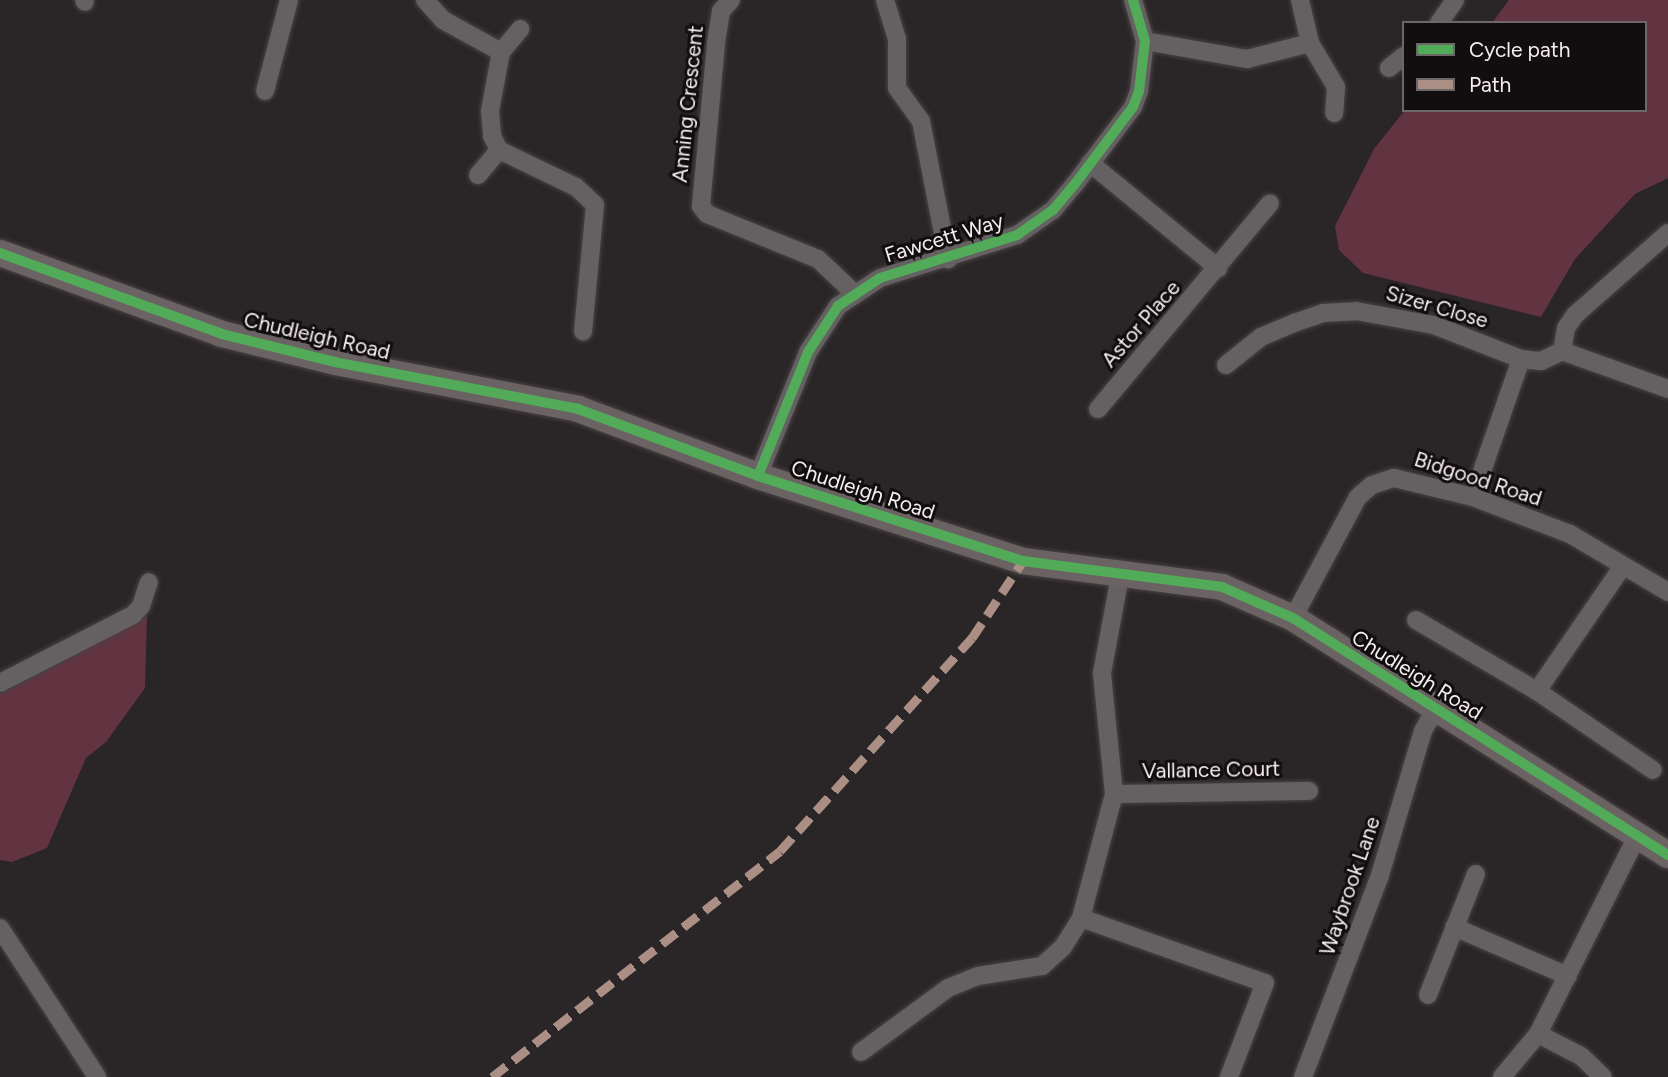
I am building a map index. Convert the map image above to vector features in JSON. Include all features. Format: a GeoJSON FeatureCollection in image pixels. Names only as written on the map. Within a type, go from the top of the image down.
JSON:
{"type":"FeatureCollection","features":[{"type":"Feature","properties":{"kind":"street"},"geometry":{"type":"LineString","coordinates":[[265,91],[289,0]]}},
{"type":"Feature","properties":{"kind":"street"},"geometry":{"type":"LineString","coordinates":[[425,0],[443,20],[501,52]]}},
{"type":"Feature","properties":{"kind":"street","name":"Anning Crescent"},"geometry":{"type":"LineString","coordinates":[[731,0],[721,11],[716,44],[701,206],[707,215],[818,259],[854,293]]}},
{"type":"Feature","properties":{"kind":"street"},"geometry":{"type":"LineString","coordinates":[[885,0],[897,39],[897,88],[921,121],[948,259]]}},
{"type":"Feature","properties":{"kind":"street","name":"Fawcett Way"},"geometry":{"type":"LineString","coordinates":[[758,476],[817,333],[854,293],[880,278],[948,259],[1017,235],[1041,220],[1090,163],[1133,107],[1144,70],[1145,41],[1133,0]]}},
{"type":"Feature","properties":{"kind":"street"},"geometry":{"type":"LineString","coordinates":[[1300,0],[1310,43],[1336,87],[1334,113]]}},
{"type":"Feature","properties":{"kind":"street"},"geometry":{"type":"LineString","coordinates":[[1440,21],[1455,0]]}},
{"type":"Feature","properties":{"kind":"street"},"geometry":{"type":"LineString","coordinates":[[520,29],[501,52],[490,111],[492,136],[499,150],[576,187],[595,205],[583,331]]}},
{"type":"Feature","properties":{"kind":"street"},"geometry":{"type":"LineString","coordinates":[[1145,41],[1247,59],[1310,43]]}},
{"type":"Feature","properties":{"kind":"street"},"geometry":{"type":"LineString","coordinates":[[1389,68],[1402,58]]}},
{"type":"Feature","properties":{"kind":"street"},"geometry":{"type":"LineString","coordinates":[[478,175],[499,150]]}},
{"type":"Feature","properties":{"kind":"street"},"geometry":{"type":"LineString","coordinates":[[1090,163],[1218,268]]}},
{"type":"Feature","properties":{"kind":"street","name":"Astor Place"},"geometry":{"type":"LineString","coordinates":[[1098,410],[1270,203]]}},
{"type":"Feature","properties":{"kind":"street"},"geometry":{"type":"LineString","coordinates":[[1562,351],[1566,328],[1575,315],[1668,233]]}},
{"type":"Feature","properties":{"kind":"street","name":"Chudleigh Road"},"geometry":{"type":"LineString","coordinates":[[0,253],[222,334],[335,362],[546,399],[758,476],[1012,558],[1120,576],[1222,587],[1293,618],[1668,855]]}},
{"type":"Feature","properties":{"kind":"street","name":"Sizer Close"},"geometry":{"type":"LineString","coordinates":[[1226,365],[1261,337],[1294,323],[1323,313],[1373,311],[1434,326],[1521,359]]}},
{"type":"Feature","properties":{"kind":"street"},"geometry":{"type":"LineString","coordinates":[[1473,497],[1521,359],[1541,361],[1562,351],[1668,389]]}},
{"type":"Feature","properties":{"kind":"street","name":"Bidgood Road"},"geometry":{"type":"LineString","coordinates":[[1293,618],[1340,524],[1372,485],[1394,478],[1412,479],[1473,497],[1570,534],[1668,592]]}},
{"type":"Feature","properties":{"kind":"street"},"geometry":{"type":"LineString","coordinates":[[1537,691],[1623,566]]}},
{"type":"Feature","properties":{"kind":"street"},"geometry":{"type":"LineString","coordinates":[[861,1052],[948,988],[978,976],[1042,966],[1063,947],[1081,918],[1114,794],[1102,673],[1120,576]]}},
{"type":"Feature","properties":{"kind":"street"},"geometry":{"type":"LineString","coordinates":[[0,683],[133,615],[141,606],[149,582]]}},
{"type":"Feature","properties":{"kind":"street"},"geometry":{"type":"LineString","coordinates":[[1416,620],[1537,691],[1653,770]]}},
{"type":"Feature","properties":{"kind":"street","name":"Waybrook Lane"},"geometry":{"type":"LineString","coordinates":[[1303,1077],[1380,875],[1423,731],[1435,709]]}},
{"type":"Feature","properties":{"kind":"street","name":"Vallance Court"},"geometry":{"type":"LineString","coordinates":[[1114,794],[1309,791]]}},
{"type":"Feature","properties":{"kind":"street"},"geometry":{"type":"LineString","coordinates":[[1502,1077],[1538,1034],[1637,836]]}},
{"type":"Feature","properties":{"kind":"street"},"geometry":{"type":"LineString","coordinates":[[1428,995],[1476,874]]}},
{"type":"Feature","properties":{"kind":"street"},"geometry":{"type":"LineString","coordinates":[[1081,918],[1265,983],[1229,1077]]}},
{"type":"Feature","properties":{"kind":"street"},"geometry":{"type":"LineString","coordinates":[[1454,927],[1568,976]]}},
{"type":"Feature","properties":{"kind":"street"},"geometry":{"type":"LineString","coordinates":[[0,928],[97,1077]]}},
{"type":"Feature","properties":{"kind":"street"},"geometry":{"type":"LineString","coordinates":[[1538,1034],[1581,1056],[1603,1077]]}},
{"type":"Feature","properties":{"kind":"shaded area"},"geometry":{"type":"Polygon","coordinates":[[[1509,0],[1668,0],[1668,178],[1635,194],[1575,259],[1541,317],[1363,273],[1339,250],[1335,226],[1374,149],[1403,112],[1647,112],[1647,21],[1493,21],[1509,0]]]}},
{"type":"Feature","properties":{"kind":"shaded area"},"geometry":{"type":"Polygon","coordinates":[[[147,616],[145,688],[106,742],[86,758],[47,848],[12,862],[0,860],[0,694],[147,616]]]}},
{"type":"Feature","properties":{"kind":"marked path"},"geometry":{"type":"LineString","coordinates":[[492,1077],[780,851],[972,638],[1023,561]]}},
{"type":"Feature","properties":{"kind":"cycle path"},"geometry":{"type":"LineString","coordinates":[[758,476],[808,352],[838,306],[880,278],[1017,235],[1053,210],[1075,184],[1133,107],[1139,91],[1145,41],[1133,0]]}},
{"type":"Feature","properties":{"kind":"cycle path"},"geometry":{"type":"LineString","coordinates":[[0,253],[222,334],[335,362],[578,409],[758,476],[1023,561],[1222,587],[1293,618],[1668,855]]}}]}
